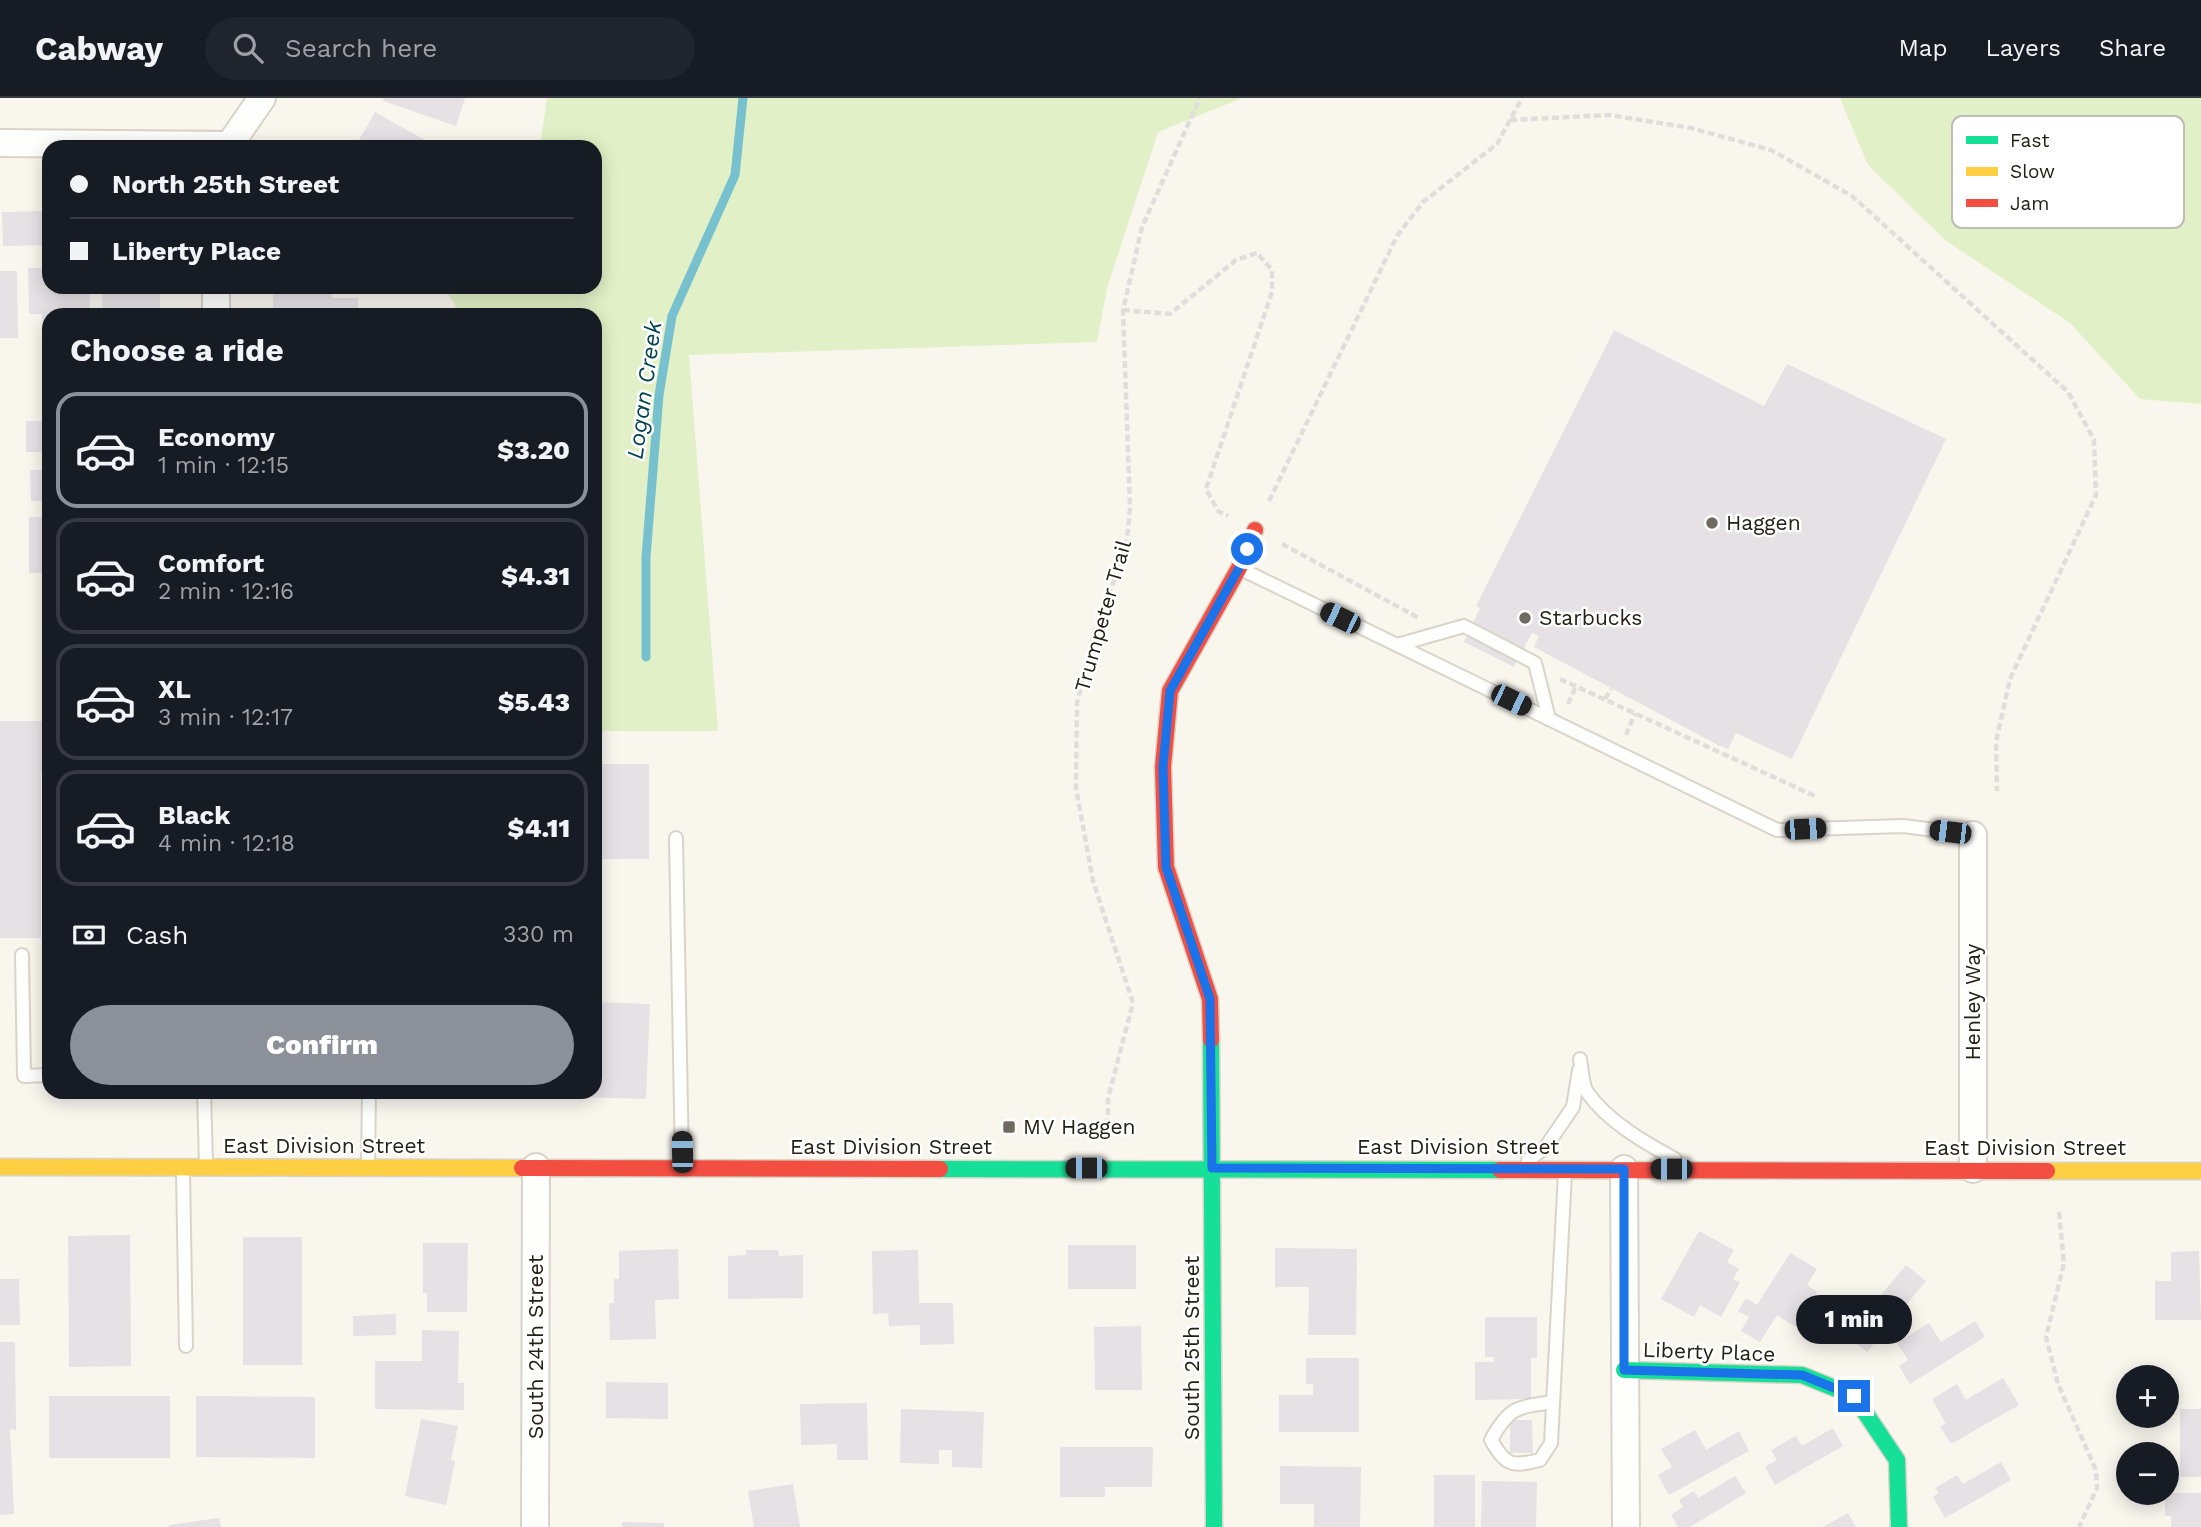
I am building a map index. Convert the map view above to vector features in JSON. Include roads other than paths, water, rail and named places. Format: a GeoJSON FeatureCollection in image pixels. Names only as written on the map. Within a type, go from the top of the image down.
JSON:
{"type":"FeatureCollection","features":[{"type":"Feature","properties":{"kind":"street"},"geometry":{"type":"LineString","coordinates":[[232,140],[262,98]]}},
{"type":"Feature","properties":{"kind":"street"},"geometry":{"type":"LineString","coordinates":[[0,143],[42,144]]}},
{"type":"Feature","properties":{"kind":"street","name":"South 25th Street"},"geometry":{"type":"LineString","coordinates":[[1214,1527],[1210,999],[1166,867],[1163,767],[1170,691],[1239,568],[1255,530]]}},
{"type":"Feature","properties":{"kind":"street","name":"Henley Way"},"geometry":{"type":"LineString","coordinates":[[1973,835],[1973,1169]]}},
{"type":"Feature","properties":{"kind":"street","name":"East Division Street"},"geometry":{"type":"LineString","coordinates":[[0,1167],[2201,1171]]}},
{"type":"Feature","properties":{"kind":"street","name":"South 24th Street"},"geometry":{"type":"LineString","coordinates":[[535,1527],[536,1167]]}},
{"type":"Feature","properties":{"kind":"street"},"geometry":{"type":"LineString","coordinates":[[1624,1169],[1626,1527]]}},
{"type":"Feature","properties":{"kind":"street","name":"Liberty Place"},"geometry":{"type":"LineString","coordinates":[[1624,1370],[1802,1375],[1854,1396],[1898,1460],[1899,1527]]}},
{"type":"Feature","properties":{"kind":"lane"},"geometry":{"type":"LineString","coordinates":[[1239,568],[1777,830],[1903,826],[1973,835]]}},
{"type":"Feature","properties":{"kind":"lane"},"geometry":{"type":"LineString","coordinates":[[1397,645],[1464,626],[1535,663],[1549,719]]}},
{"type":"Feature","properties":{"kind":"lane"},"geometry":{"type":"LineString","coordinates":[[676,838],[682,1167]]}},
{"type":"Feature","properties":{"kind":"lane"},"geometry":{"type":"LineString","coordinates":[[22,955],[24,1076],[42,1075]]}},
{"type":"Feature","properties":{"kind":"lane"},"geometry":{"type":"LineString","coordinates":[[1516,1168],[1545,1148],[1573,1107],[1580,1059],[1586,1090],[1615,1120],[1646,1144],[1694,1169]]}},
{"type":"Feature","properties":{"kind":"lane"},"geometry":{"type":"LineString","coordinates":[[204,1099],[206,1167]]}},
{"type":"Feature","properties":{"kind":"lane"},"geometry":{"type":"LineString","coordinates":[[368,1167],[369,1099]]}},
{"type":"Feature","properties":{"kind":"lane"},"geometry":{"type":"LineString","coordinates":[[183,1167],[186,1346]]}},
{"type":"Feature","properties":{"kind":"lane"},"geometry":{"type":"LineString","coordinates":[[1553,1402],[1521,1407],[1502,1419],[1491,1440],[1502,1459],[1518,1465],[1540,1460],[1551,1443],[1566,1168]]}},
{"type":"Feature","properties":{"kind":"waterway","name":"Logan Creek"},"geometry":{"type":"LineString","coordinates":[[646,657],[646,557],[659,395],[672,316],[735,175],[743,98]]}},
{"type":"Feature","properties":{"kind":"place","name":"Haggen"},"geometry":{"type":"Point","coordinates":[1712,523]}},
{"type":"Feature","properties":{"kind":"place","name":"Starbucks"},"geometry":{"type":"Point","coordinates":[1525,618]}},
{"type":"Feature","properties":{"kind":"place","name":"MV Haggen"},"geometry":{"type":"Point","coordinates":[1009,1127]}}]}
